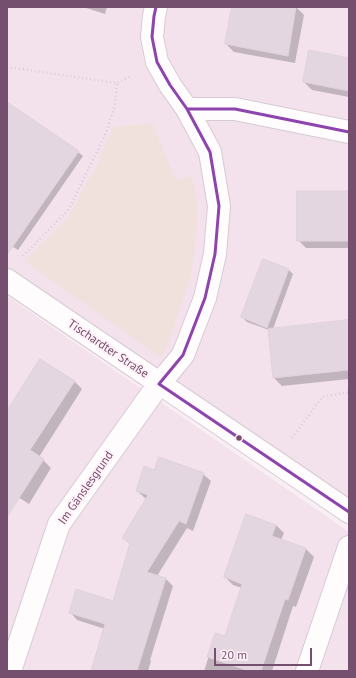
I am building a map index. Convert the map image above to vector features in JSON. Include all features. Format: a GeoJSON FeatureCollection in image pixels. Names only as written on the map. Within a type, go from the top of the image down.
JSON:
{"type":"FeatureCollection","features":[{"type":"Feature","properties":{"kind":"street","name":"Im Gänslesgrund"},"geometry":{"type":"LineString","coordinates":[[10,671],[59,524],[159,384],[183,355],[206,298],[215,254],[219,206],[210,152],[187,109],[170,85],[157,62],[152,37],[156,7]]}},
{"type":"Feature","properties":{"kind":"street"},"geometry":{"type":"LineString","coordinates":[[187,109],[235,109],[349,132]]}},
{"type":"Feature","properties":{"kind":"street","name":"Tischardter Straße"},"geometry":{"type":"LineString","coordinates":[[7,280],[349,512]]}},
{"type":"Feature","properties":{"kind":"street"},"geometry":{"type":"LineString","coordinates":[[307,671],[349,547]]}},
{"type":"Feature","properties":{"kind":"path"},"geometry":{"type":"LineString","coordinates":[[7,67],[117,83],[157,62]]}},
{"type":"Feature","properties":{"kind":"path"},"geometry":{"type":"LineString","coordinates":[[22,256],[69,209],[106,133],[115,105],[117,83]]}},
{"type":"Feature","properties":{"kind":"path"},"geometry":{"type":"LineString","coordinates":[[276,462],[322,397],[349,392]]}},
{"type":"Feature","properties":{"kind":"shaded area"},"geometry":{"type":"Polygon","coordinates":[[[7,7],[349,7],[349,512],[7,280],[7,7]]]}},
{"type":"Feature","properties":{"kind":"shaded area"},"geometry":{"type":"Polygon","coordinates":[[[152,123],[176,181],[191,176],[197,197],[197,228],[191,275],[167,347],[160,357],[24,261],[69,216],[99,161],[113,127],[152,123]]]}},
{"type":"Feature","properties":{"kind":"shaded area"},"geometry":{"type":"Polygon","coordinates":[[[7,296],[349,532],[349,671],[7,671],[7,296]]]}},
{"type":"Feature","properties":{"kind":"building"},"geometry":{"type":"Polygon","coordinates":[[[232,7],[296,7],[288,56],[225,44],[232,7]]]}},
{"type":"Feature","properties":{"kind":"building"},"geometry":{"type":"Polygon","coordinates":[[[309,50],[349,58],[349,91],[303,82],[309,50]]]}},
{"type":"Feature","properties":{"kind":"building"},"geometry":{"type":"Polygon","coordinates":[[[7,102],[79,151],[7,255],[7,102]]]}},
{"type":"Feature","properties":{"kind":"building"},"geometry":{"type":"Polygon","coordinates":[[[297,191],[349,191],[349,241],[297,241],[297,191]]]}},
{"type":"Feature","properties":{"kind":"building"},"geometry":{"type":"Polygon","coordinates":[[[263,259],[289,269],[267,328],[241,317],[263,259]]]}},
{"type":"Feature","properties":{"kind":"building"},"geometry":{"type":"Polygon","coordinates":[[[349,320],[349,370],[273,378],[268,329],[349,320]]]}},
{"type":"Feature","properties":{"kind":"building"},"geometry":{"type":"Polygon","coordinates":[[[40,359],[75,381],[30,450],[44,459],[7,517],[7,411],[40,359]]]}},
{"type":"Feature","properties":{"kind":"building"},"geometry":{"type":"Polygon","coordinates":[[[159,457],[204,473],[186,524],[179,521],[147,572],[166,578],[137,671],[91,671],[105,624],[69,613],[76,589],[113,601],[130,543],[122,538],[148,495],[136,491],[144,466],[154,470],[159,457]]]}},
{"type":"Feature","properties":{"kind":"building"},"geometry":{"type":"Polygon","coordinates":[[[246,514],[276,525],[272,536],[306,548],[288,600],[285,599],[261,671],[249,671],[207,657],[215,633],[225,636],[242,584],[224,577],[246,514]]]}},
{"type":"Feature","properties":{"kind":"transit line"},"geometry":{"type":"LineString","coordinates":[[156,7],[152,37],[157,62],[170,85],[187,109],[210,152],[219,206],[215,254],[205,298],[183,355],[159,384]]}},
{"type":"Feature","properties":{"kind":"transit line"},"geometry":{"type":"LineString","coordinates":[[187,109],[235,109],[349,132]]}},
{"type":"Feature","properties":{"kind":"transit line"},"geometry":{"type":"LineString","coordinates":[[159,384],[349,512]]}}]}
